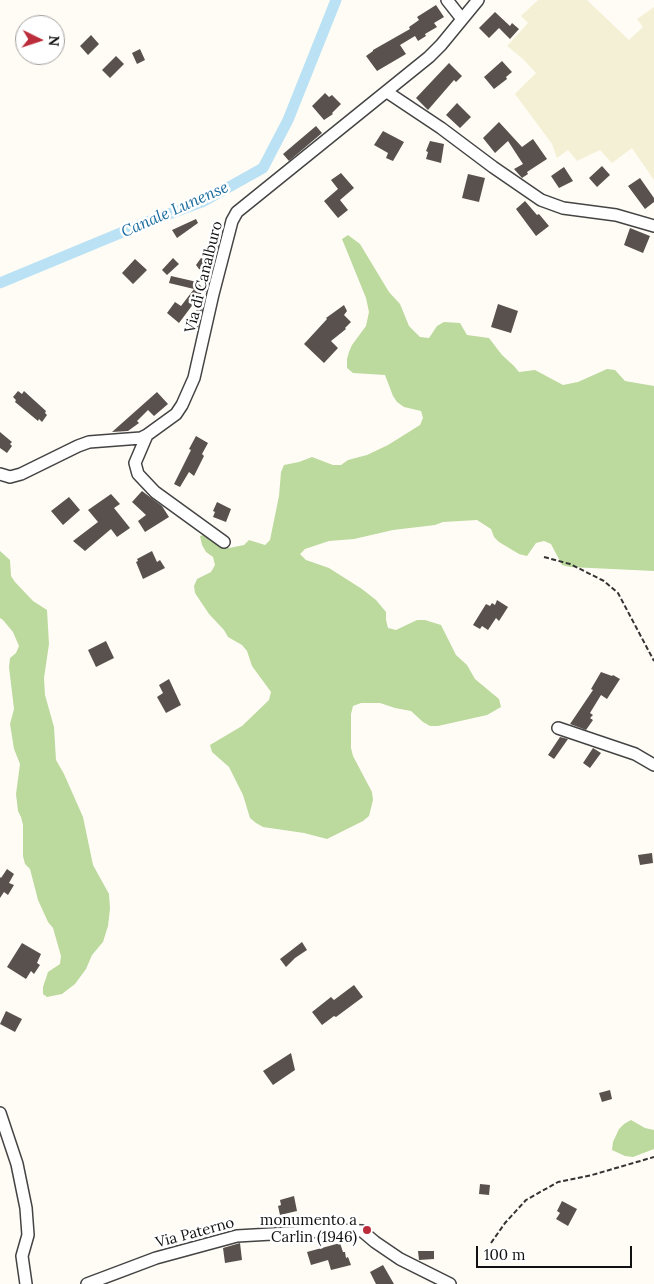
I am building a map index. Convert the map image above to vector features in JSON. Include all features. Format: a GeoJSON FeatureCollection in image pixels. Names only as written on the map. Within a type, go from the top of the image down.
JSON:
{"type":"FeatureCollection","features":[{"type":"Feature","properties":{"kind":"street"},"geometry":{"type":"LineString","coordinates":[[447,0],[462,19]]}},
{"type":"Feature","properties":{"kind":"street","name":"Via di Canalburo"},"geometry":{"type":"LineString","coordinates":[[0,474],[10,477],[21,474],[89,442],[141,438],[176,414],[194,378],[215,286],[232,221],[237,212],[442,45],[478,0]]}},
{"type":"Feature","properties":{"kind":"street"},"geometry":{"type":"LineString","coordinates":[[386,92],[441,128],[541,200],[563,208],[616,215],[654,226]]}},
{"type":"Feature","properties":{"kind":"street"},"geometry":{"type":"LineString","coordinates":[[147,435],[135,463],[138,474],[156,492],[224,542]]}},
{"type":"Feature","properties":{"kind":"street"},"geometry":{"type":"LineString","coordinates":[[558,728],[581,737],[604,742],[635,754],[654,765]]}},
{"type":"Feature","properties":{"kind":"street"},"geometry":{"type":"LineString","coordinates":[[0,1113],[17,1164],[26,1208],[28,1235],[22,1256],[26,1284]]}},
{"type":"Feature","properties":{"kind":"street","name":"Via Paterno"},"geometry":{"type":"LineString","coordinates":[[87,1284],[156,1258],[237,1236],[341,1230],[362,1231],[400,1259],[450,1284]]}},
{"type":"Feature","properties":{"kind":"path"},"geometry":{"type":"LineString","coordinates":[[544,557],[570,564],[604,581],[618,593],[654,661]]}},
{"type":"Feature","properties":{"kind":"path"},"geometry":{"type":"LineString","coordinates":[[491,1243],[505,1223],[526,1200],[558,1182],[592,1175],[654,1157]]}},
{"type":"Feature","properties":{"kind":"shaded area"},"geometry":{"type":"Polygon","coordinates":[[[538,0],[587,0],[629,40],[643,27],[637,19],[654,7],[654,180],[632,148],[612,163],[600,150],[577,161],[568,150],[557,158],[552,144],[515,94],[536,73],[507,46],[528,23],[521,16],[538,0]]]}},
{"type":"Feature","properties":{"kind":"green space"},"geometry":{"type":"Polygon","coordinates":[[[348,235],[360,244],[389,292],[400,304],[409,326],[420,337],[429,338],[437,326],[444,322],[460,323],[467,335],[489,338],[519,372],[535,370],[563,385],[578,382],[607,369],[615,370],[625,381],[654,386],[654,571],[562,565],[551,544],[544,541],[536,543],[527,556],[519,554],[499,542],[494,537],[491,529],[477,520],[443,522],[435,525],[393,530],[354,539],[329,541],[305,549],[300,554],[306,560],[329,568],[376,600],[386,612],[388,628],[396,630],[417,620],[425,620],[441,625],[456,655],[467,665],[475,679],[499,699],[501,707],[487,715],[438,726],[430,726],[411,711],[380,703],[361,703],[353,706],[351,714],[351,748],[353,756],[372,792],[373,800],[369,816],[363,821],[327,839],[304,833],[263,827],[256,823],[250,818],[243,795],[229,767],[212,752],[210,745],[242,726],[269,700],[271,692],[252,666],[247,651],[242,645],[228,637],[209,614],[195,593],[194,586],[197,579],[211,572],[215,565],[213,557],[206,552],[202,545],[200,536],[208,534],[229,548],[244,545],[249,540],[265,545],[270,540],[279,496],[281,472],[284,465],[312,457],[333,465],[341,465],[348,460],[367,455],[388,445],[420,425],[423,418],[421,411],[404,407],[397,402],[385,375],[353,373],[347,368],[349,352],[366,326],[369,312],[366,298],[342,239],[348,235]]]}},
{"type":"Feature","properties":{"kind":"green space"},"geometry":{"type":"Polygon","coordinates":[[[0,551],[10,560],[11,576],[15,582],[33,601],[47,610],[49,644],[44,678],[45,695],[54,727],[56,760],[83,817],[93,865],[109,894],[108,926],[103,942],[92,955],[86,969],[75,984],[62,994],[47,997],[43,994],[43,987],[48,972],[60,964],[61,956],[53,928],[48,922],[38,900],[30,869],[25,864],[23,856],[23,825],[18,811],[16,794],[20,764],[14,749],[10,724],[14,709],[9,667],[10,658],[16,653],[19,646],[13,632],[0,618],[0,551]]]}},
{"type":"Feature","properties":{"kind":"green space"},"geometry":{"type":"Polygon","coordinates":[[[631,1120],[645,1128],[654,1130],[654,1149],[633,1157],[625,1156],[612,1150],[613,1142],[619,1129],[631,1120]]]}},
{"type":"Feature","properties":{"kind":"building"},"geometry":{"type":"Polygon","coordinates":[[[436,5],[444,17],[434,23],[437,27],[418,41],[415,36],[400,45],[406,54],[377,71],[366,56],[410,29],[409,27],[419,20],[417,17],[436,5]]]}},
{"type":"Feature","properties":{"kind":"building"},"geometry":{"type":"Polygon","coordinates":[[[495,12],[510,26],[512,23],[519,29],[510,39],[499,28],[489,38],[479,28],[495,12]]]}},
{"type":"Feature","properties":{"kind":"building"},"geometry":{"type":"Polygon","coordinates":[[[91,35],[99,44],[88,55],[80,46],[91,35]]]}},
{"type":"Feature","properties":{"kind":"building"},"geometry":{"type":"Polygon","coordinates":[[[140,49],[145,60],[137,64],[132,53],[140,49]]]}},
{"type":"Feature","properties":{"kind":"building"},"geometry":{"type":"Polygon","coordinates":[[[116,56],[124,64],[110,78],[102,70],[116,56]]]}},
{"type":"Feature","properties":{"kind":"building"},"geometry":{"type":"Polygon","coordinates":[[[502,61],[512,72],[506,77],[507,79],[494,89],[484,77],[502,61]]]}},
{"type":"Feature","properties":{"kind":"building"},"geometry":{"type":"Polygon","coordinates":[[[449,63],[462,76],[456,82],[454,80],[428,110],[416,98],[449,63]]]}},
{"type":"Feature","properties":{"kind":"building"},"geometry":{"type":"Polygon","coordinates":[[[325,93],[329,97],[332,95],[341,104],[333,114],[324,120],[312,106],[325,93]]]}},
{"type":"Feature","properties":{"kind":"building"},"geometry":{"type":"Polygon","coordinates":[[[457,103],[471,117],[460,128],[446,115],[457,103]]]}},
{"type":"Feature","properties":{"kind":"building"},"geometry":{"type":"Polygon","coordinates":[[[499,122],[522,147],[533,139],[547,159],[527,172],[528,174],[522,178],[514,169],[523,164],[508,141],[495,153],[483,138],[499,122]]]}},
{"type":"Feature","properties":{"kind":"building"},"geometry":{"type":"Polygon","coordinates":[[[316,126],[322,133],[289,161],[283,154],[316,126]]]}},
{"type":"Feature","properties":{"kind":"building"},"geometry":{"type":"Polygon","coordinates":[[[383,131],[404,142],[393,161],[386,158],[388,153],[374,145],[383,131]]]}},
{"type":"Feature","properties":{"kind":"building"},"geometry":{"type":"Polygon","coordinates":[[[430,141],[444,144],[441,163],[426,159],[428,152],[426,151],[430,141]]]}},
{"type":"Feature","properties":{"kind":"building"},"geometry":{"type":"Polygon","coordinates":[[[602,166],[610,175],[597,187],[589,178],[602,166]]]}},
{"type":"Feature","properties":{"kind":"building"},"geometry":{"type":"Polygon","coordinates":[[[564,167],[573,181],[559,188],[551,176],[564,167]]]}},
{"type":"Feature","properties":{"kind":"building"},"geometry":{"type":"Polygon","coordinates":[[[341,173],[354,188],[340,200],[348,210],[338,218],[324,201],[338,189],[331,180],[341,173]]]}},
{"type":"Feature","properties":{"kind":"building"},"geometry":{"type":"Polygon","coordinates":[[[468,174],[485,178],[479,202],[462,198],[468,174]]]}},
{"type":"Feature","properties":{"kind":"building"},"geometry":{"type":"Polygon","coordinates":[[[640,178],[654,198],[654,202],[645,209],[628,186],[640,178]]]}},
{"type":"Feature","properties":{"kind":"building"},"geometry":{"type":"Polygon","coordinates":[[[525,201],[549,226],[536,236],[516,209],[525,201]]]}},
{"type":"Feature","properties":{"kind":"building"},"geometry":{"type":"Polygon","coordinates":[[[196,219],[198,223],[177,238],[172,230],[196,219]]]}},
{"type":"Feature","properties":{"kind":"building"},"geometry":{"type":"Polygon","coordinates":[[[630,228],[650,236],[643,253],[624,245],[630,228]]]}},
{"type":"Feature","properties":{"kind":"building"},"geometry":{"type":"Polygon","coordinates":[[[220,232],[210,275],[199,269],[196,265],[201,258],[208,261],[220,232]]]}},
{"type":"Feature","properties":{"kind":"building"},"geometry":{"type":"Polygon","coordinates":[[[173,258],[179,264],[167,275],[162,270],[173,258]]]}},
{"type":"Feature","properties":{"kind":"building"},"geometry":{"type":"Polygon","coordinates":[[[135,259],[147,270],[133,284],[122,273],[135,259]]]}},
{"type":"Feature","properties":{"kind":"building"},"geometry":{"type":"Polygon","coordinates":[[[171,276],[197,282],[206,291],[203,291],[179,323],[167,313],[175,302],[181,306],[194,289],[169,283],[171,276]]]}},
{"type":"Feature","properties":{"kind":"building"},"geometry":{"type":"Polygon","coordinates":[[[498,304],[518,311],[511,333],[491,327],[498,304]]]}},
{"type":"Feature","properties":{"kind":"building"},"geometry":{"type":"Polygon","coordinates":[[[344,305],[347,311],[344,315],[351,322],[346,329],[331,341],[338,348],[324,363],[304,344],[326,318],[344,305]]]}},
{"type":"Feature","properties":{"kind":"building"},"geometry":{"type":"Polygon","coordinates":[[[197,308],[202,309],[198,328],[193,327],[197,308]]]}},
{"type":"Feature","properties":{"kind":"building"},"geometry":{"type":"Polygon","coordinates":[[[18,391],[22,394],[24,391],[46,411],[47,415],[42,422],[39,419],[38,421],[15,402],[16,400],[13,397],[18,391]]]}},
{"type":"Feature","properties":{"kind":"building"},"geometry":{"type":"Polygon","coordinates":[[[157,392],[168,404],[154,416],[148,410],[137,421],[139,423],[128,431],[112,432],[157,392]]]}},
{"type":"Feature","properties":{"kind":"building"},"geometry":{"type":"Polygon","coordinates":[[[0,432],[12,442],[10,444],[12,446],[7,453],[0,448],[0,432]]]}},
{"type":"Feature","properties":{"kind":"building"},"geometry":{"type":"Polygon","coordinates":[[[196,436],[208,443],[202,454],[204,456],[194,476],[189,472],[180,487],[174,484],[196,436]]]}},
{"type":"Feature","properties":{"kind":"building"},"geometry":{"type":"Polygon","coordinates":[[[142,491],[162,506],[169,517],[145,532],[138,521],[146,515],[132,502],[142,491]]]}},
{"type":"Feature","properties":{"kind":"building"},"geometry":{"type":"Polygon","coordinates":[[[111,494],[120,504],[114,508],[130,528],[117,537],[111,529],[85,551],[73,541],[98,522],[88,510],[111,494]]]}},
{"type":"Feature","properties":{"kind":"building"},"geometry":{"type":"Polygon","coordinates":[[[69,497],[80,510],[63,525],[51,511],[69,497]]]}},
{"type":"Feature","properties":{"kind":"building"},"geometry":{"type":"Polygon","coordinates":[[[217,502],[231,509],[226,522],[213,517],[215,512],[213,511],[217,502]]]}},
{"type":"Feature","properties":{"kind":"building"},"geometry":{"type":"Polygon","coordinates":[[[152,551],[157,562],[160,560],[165,568],[143,579],[136,562],[138,561],[137,559],[152,551]]]}},
{"type":"Feature","properties":{"kind":"building"},"geometry":{"type":"Polygon","coordinates":[[[497,600],[508,607],[499,621],[496,618],[488,630],[482,626],[480,629],[473,625],[486,604],[490,606],[492,603],[495,605],[497,600]]]}},
{"type":"Feature","properties":{"kind":"building"},"geometry":{"type":"Polygon","coordinates":[[[106,641],[114,658],[96,667],[88,650],[106,641]]]}},
{"type":"Feature","properties":{"kind":"building"},"geometry":{"type":"Polygon","coordinates":[[[601,672],[620,679],[607,699],[601,695],[590,713],[593,715],[590,718],[593,720],[586,730],[570,724],[593,690],[591,689],[601,672]]]}},
{"type":"Feature","properties":{"kind":"building"},"geometry":{"type":"Polygon","coordinates":[[[169,679],[181,705],[166,713],[157,697],[163,693],[159,685],[169,679]]]}},
{"type":"Feature","properties":{"kind":"building"},"geometry":{"type":"Polygon","coordinates":[[[560,737],[568,739],[554,759],[548,755],[560,737]]]}},
{"type":"Feature","properties":{"kind":"building"},"geometry":{"type":"Polygon","coordinates":[[[593,748],[601,753],[590,768],[583,763],[593,748]]]}},
{"type":"Feature","properties":{"kind":"building"},"geometry":{"type":"Polygon","coordinates":[[[652,853],[653,863],[640,865],[638,855],[652,853]]]}},
{"type":"Feature","properties":{"kind":"building"},"geometry":{"type":"Polygon","coordinates":[[[7,869],[14,874],[9,883],[14,885],[8,895],[4,892],[0,898],[0,877],[7,869]]]}},
{"type":"Feature","properties":{"kind":"building"},"geometry":{"type":"Polygon","coordinates":[[[302,942],[307,950],[286,967],[280,959],[302,942]]]}},
{"type":"Feature","properties":{"kind":"building"},"geometry":{"type":"Polygon","coordinates":[[[22,943],[41,954],[37,963],[40,965],[34,974],[31,971],[26,979],[7,967],[22,943]]]}},
{"type":"Feature","properties":{"kind":"building"},"geometry":{"type":"Polygon","coordinates":[[[354,985],[363,997],[322,1025],[312,1012],[331,997],[334,1000],[354,985]]]}},
{"type":"Feature","properties":{"kind":"building"},"geometry":{"type":"Polygon","coordinates":[[[6,1011],[22,1019],[15,1032],[0,1024],[6,1011]]]}},
{"type":"Feature","properties":{"kind":"building"},"geometry":{"type":"Polygon","coordinates":[[[291,1053],[295,1070],[273,1085],[263,1071],[291,1053]]]}},
{"type":"Feature","properties":{"kind":"building"},"geometry":{"type":"Polygon","coordinates":[[[610,1090],[612,1099],[602,1102],[599,1093],[610,1090]]]}},
{"type":"Feature","properties":{"kind":"building"},"geometry":{"type":"Polygon","coordinates":[[[480,1184],[490,1185],[489,1195],[479,1194],[480,1184]]]}},
{"type":"Feature","properties":{"kind":"building"},"geometry":{"type":"Polygon","coordinates":[[[294,1196],[297,1211],[280,1215],[278,1206],[281,1205],[280,1200],[294,1196]]]}},
{"type":"Feature","properties":{"kind":"building"},"geometry":{"type":"Polygon","coordinates":[[[562,1201],[577,1209],[568,1226],[556,1219],[560,1213],[557,1211],[562,1201]]]}},
{"type":"Feature","properties":{"kind":"building"},"geometry":{"type":"Polygon","coordinates":[[[240,1243],[242,1260],[225,1263],[223,1248],[240,1243]]]}},
{"type":"Feature","properties":{"kind":"building"},"geometry":{"type":"Polygon","coordinates":[[[340,1243],[351,1265],[331,1270],[328,1260],[311,1265],[307,1252],[340,1243]]]}},
{"type":"Feature","properties":{"kind":"building"},"geometry":{"type":"Polygon","coordinates":[[[418,1251],[434,1251],[434,1259],[419,1260],[418,1251]]]}},
{"type":"Feature","properties":{"kind":"building"},"geometry":{"type":"Polygon","coordinates":[[[383,1265],[394,1284],[376,1284],[370,1272],[383,1265]]]}},
{"type":"Feature","properties":{"kind":"waterway","name":"Canale Lunense"},"geometry":{"type":"LineString","coordinates":[[0,283],[142,224],[204,201],[263,168],[288,120],[336,0]]}},
{"type":"Feature","properties":{"kind":"place","name":"monumento a Carlin (1946)"},"geometry":{"type":"Point","coordinates":[367,1230]}}]}
